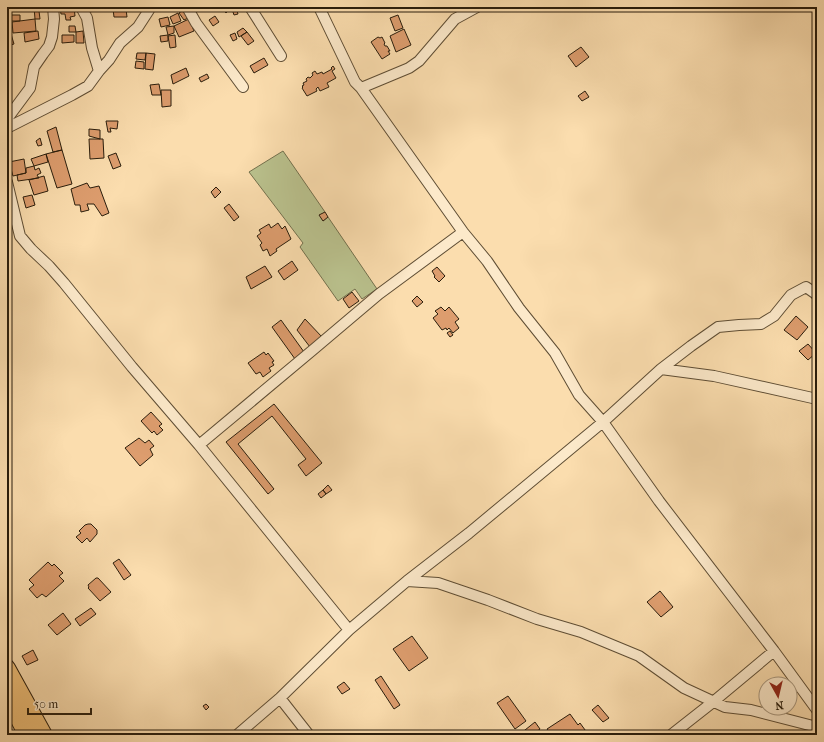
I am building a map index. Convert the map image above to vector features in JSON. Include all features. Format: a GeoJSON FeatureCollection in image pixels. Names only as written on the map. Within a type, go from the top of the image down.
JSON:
{"type":"FeatureCollection","features":[{"type":"Feature","properties":{"kind":"main road"},"geometry":{"type":"LineString","coordinates":[[7,668],[44,735]]}},
{"type":"Feature","properties":{"kind":"main road"},"geometry":{"type":"LineString","coordinates":[[7,697],[12,717],[27,735]]}},
{"type":"Feature","properties":{"kind":"street"},"geometry":{"type":"LineString","coordinates":[[7,119],[30,88],[34,67],[50,46],[54,19],[53,7]]}},
{"type":"Feature","properties":{"kind":"street"},"geometry":{"type":"LineString","coordinates":[[81,7],[87,18],[92,48],[99,70]]}},
{"type":"Feature","properties":{"kind":"street"},"geometry":{"type":"LineString","coordinates":[[7,128],[88,86],[99,70],[109,60],[120,43],[138,27],[149,10],[149,7]]}},
{"type":"Feature","properties":{"kind":"street"},"geometry":{"type":"LineString","coordinates":[[187,7],[196,23],[243,86]]}},
{"type":"Feature","properties":{"kind":"street"},"geometry":{"type":"LineString","coordinates":[[250,7],[280,56]]}},
{"type":"Feature","properties":{"kind":"street"},"geometry":{"type":"LineString","coordinates":[[319,7],[355,82],[361,88],[463,232],[487,261],[519,308],[555,353],[579,395],[602,422],[659,501],[774,651],[817,710]]}},
{"type":"Feature","properties":{"kind":"street"},"geometry":{"type":"LineString","coordinates":[[361,88],[409,68],[419,61],[455,19],[477,7]]}},
{"type":"Feature","properties":{"kind":"street"},"geometry":{"type":"LineString","coordinates":[[7,182],[20,236],[59,277],[132,367],[199,445],[349,630]]}},
{"type":"Feature","properties":{"kind":"street"},"geometry":{"type":"LineString","coordinates":[[199,445],[379,294],[463,232]]}},
{"type":"Feature","properties":{"kind":"street"},"geometry":{"type":"LineString","coordinates":[[237,735],[280,698],[349,630],[602,422],[661,369],[690,346],[718,327],[761,324],[774,316],[791,295],[806,287],[817,296]]}},
{"type":"Feature","properties":{"kind":"street"},"geometry":{"type":"LineString","coordinates":[[661,369],[714,376],[817,399]]}},
{"type":"Feature","properties":{"kind":"street"},"geometry":{"type":"LineString","coordinates":[[407,581],[438,583],[537,619],[581,632],[639,656],[684,688],[725,707],[752,710],[817,727]]}},
{"type":"Feature","properties":{"kind":"street"},"geometry":{"type":"LineString","coordinates":[[671,735],[774,651]]}},
{"type":"Feature","properties":{"kind":"street"},"geometry":{"type":"LineString","coordinates":[[280,698],[309,735]]}},
{"type":"Feature","properties":{"kind":"green space"},"geometry":{"type":"Polygon","coordinates":[[[283,151],[325,212],[320,215],[323,221],[328,217],[377,289],[362,299],[355,289],[338,301],[300,247],[303,243],[249,172],[283,151]]]}},
{"type":"Feature","properties":{"kind":"building"},"geometry":{"type":"Polygon","coordinates":[[[19,7],[28,7],[29,9],[20,11],[19,7]]]}},
{"type":"Feature","properties":{"kind":"building"},"geometry":{"type":"Polygon","coordinates":[[[34,7],[47,7],[47,10],[39,11],[40,19],[35,19],[34,7]]]}},
{"type":"Feature","properties":{"kind":"building"},"geometry":{"type":"Polygon","coordinates":[[[60,7],[74,7],[75,16],[70,17],[71,20],[66,20],[65,14],[61,14],[60,7]]]}},
{"type":"Feature","properties":{"kind":"building"},"geometry":{"type":"Polygon","coordinates":[[[89,7],[95,7],[95,11],[89,12],[89,7]]]}},
{"type":"Feature","properties":{"kind":"building"},"geometry":{"type":"Polygon","coordinates":[[[221,7],[232,7],[226,13],[221,7]]]}},
{"type":"Feature","properties":{"kind":"building"},"geometry":{"type":"Polygon","coordinates":[[[253,7],[266,7],[256,12],[253,7]]]}},
{"type":"Feature","properties":{"kind":"building"},"geometry":{"type":"Polygon","coordinates":[[[236,8],[238,14],[234,15],[232,9],[236,8]]]}},
{"type":"Feature","properties":{"kind":"building"},"geometry":{"type":"Polygon","coordinates":[[[113,9],[126,9],[127,17],[114,17],[113,9]]]}},
{"type":"Feature","properties":{"kind":"building"},"geometry":{"type":"Polygon","coordinates":[[[183,10],[188,18],[184,20],[179,13],[183,10]]]}},
{"type":"Feature","properties":{"kind":"building"},"geometry":{"type":"Polygon","coordinates":[[[178,13],[181,21],[173,24],[170,17],[178,13]]]}},
{"type":"Feature","properties":{"kind":"building"},"geometry":{"type":"Polygon","coordinates":[[[11,15],[20,15],[20,21],[11,21],[11,15]]]}},
{"type":"Feature","properties":{"kind":"building"},"geometry":{"type":"Polygon","coordinates":[[[398,15],[403,28],[395,31],[390,18],[398,15]]]}},
{"type":"Feature","properties":{"kind":"building"},"geometry":{"type":"Polygon","coordinates":[[[215,16],[219,22],[213,26],[209,20],[215,16]]]}},
{"type":"Feature","properties":{"kind":"building"},"geometry":{"type":"Polygon","coordinates":[[[168,17],[170,25],[161,27],[159,19],[168,17]]]}},
{"type":"Feature","properties":{"kind":"building"},"geometry":{"type":"Polygon","coordinates":[[[35,19],[36,31],[13,33],[12,22],[35,19]]]}},
{"type":"Feature","properties":{"kind":"building"},"geometry":{"type":"Polygon","coordinates":[[[189,19],[194,31],[179,37],[174,26],[189,19]]]}},
{"type":"Feature","properties":{"kind":"building"},"geometry":{"type":"Polygon","coordinates":[[[69,26],[75,26],[76,32],[69,32],[69,26]]]}},
{"type":"Feature","properties":{"kind":"building"},"geometry":{"type":"Polygon","coordinates":[[[174,26],[174,33],[168,35],[166,27],[174,26]]]}},
{"type":"Feature","properties":{"kind":"building"},"geometry":{"type":"Polygon","coordinates":[[[243,28],[247,32],[239,37],[237,32],[243,28]]]}},
{"type":"Feature","properties":{"kind":"building"},"geometry":{"type":"Polygon","coordinates":[[[404,29],[411,45],[396,52],[390,36],[404,29]]]}},
{"type":"Feature","properties":{"kind":"building"},"geometry":{"type":"Polygon","coordinates":[[[38,31],[39,39],[25,42],[24,33],[38,31]]]}},
{"type":"Feature","properties":{"kind":"building"},"geometry":{"type":"Polygon","coordinates":[[[83,31],[84,43],[76,43],[76,32],[83,31]]]}},
{"type":"Feature","properties":{"kind":"building"},"geometry":{"type":"Polygon","coordinates":[[[247,32],[254,41],[248,45],[241,36],[247,32]]]}},
{"type":"Feature","properties":{"kind":"building"},"geometry":{"type":"Polygon","coordinates":[[[235,33],[237,39],[233,41],[230,35],[235,33]]]}},
{"type":"Feature","properties":{"kind":"building"},"geometry":{"type":"Polygon","coordinates":[[[11,34],[14,44],[7,46],[7,35],[11,34]]]}},
{"type":"Feature","properties":{"kind":"building"},"geometry":{"type":"Polygon","coordinates":[[[62,35],[74,35],[74,42],[62,43],[62,35]]]}},
{"type":"Feature","properties":{"kind":"building"},"geometry":{"type":"Polygon","coordinates":[[[168,35],[168,41],[161,42],[160,36],[168,35]]]}},
{"type":"Feature","properties":{"kind":"building"},"geometry":{"type":"Polygon","coordinates":[[[175,35],[176,47],[170,48],[168,36],[175,35]]]}},
{"type":"Feature","properties":{"kind":"building"},"geometry":{"type":"Polygon","coordinates":[[[378,37],[382,37],[385,46],[387,46],[390,51],[388,51],[390,54],[382,59],[371,42],[378,37]]]}},
{"type":"Feature","properties":{"kind":"building"},"geometry":{"type":"Polygon","coordinates":[[[581,47],[589,57],[576,67],[568,56],[581,47]]]}},
{"type":"Feature","properties":{"kind":"building"},"geometry":{"type":"Polygon","coordinates":[[[137,53],[146,53],[145,60],[136,59],[137,53]]]}},
{"type":"Feature","properties":{"kind":"building"},"geometry":{"type":"Polygon","coordinates":[[[146,53],[155,54],[153,70],[145,69],[146,53]]]}},
{"type":"Feature","properties":{"kind":"building"},"geometry":{"type":"Polygon","coordinates":[[[7,58],[10,66],[7,67],[7,58]]]}},
{"type":"Feature","properties":{"kind":"building"},"geometry":{"type":"Polygon","coordinates":[[[264,58],[268,65],[254,73],[250,66],[264,58]]]}},
{"type":"Feature","properties":{"kind":"building"},"geometry":{"type":"Polygon","coordinates":[[[136,61],[144,62],[144,69],[135,68],[136,61]]]}},
{"type":"Feature","properties":{"kind":"building"},"geometry":{"type":"Polygon","coordinates":[[[333,66],[335,69],[332,71],[336,78],[327,83],[329,87],[320,91],[318,87],[316,89],[317,91],[307,96],[302,88],[304,85],[303,83],[307,81],[306,79],[308,77],[310,78],[313,75],[312,73],[315,71],[317,74],[322,72],[323,74],[332,69],[331,68],[333,66]]]}},
{"type":"Feature","properties":{"kind":"building"},"geometry":{"type":"Polygon","coordinates":[[[186,68],[189,76],[173,84],[171,75],[186,68]]]}},
{"type":"Feature","properties":{"kind":"building"},"geometry":{"type":"Polygon","coordinates":[[[207,74],[209,78],[201,82],[199,78],[207,74]]]}},
{"type":"Feature","properties":{"kind":"building"},"geometry":{"type":"Polygon","coordinates":[[[159,84],[161,95],[152,95],[150,85],[159,84]]]}},
{"type":"Feature","properties":{"kind":"building"},"geometry":{"type":"Polygon","coordinates":[[[161,90],[171,90],[171,106],[162,107],[161,90]]]}},
{"type":"Feature","properties":{"kind":"building"},"geometry":{"type":"Polygon","coordinates":[[[585,91],[589,97],[582,101],[578,96],[585,91]]]}},
{"type":"Feature","properties":{"kind":"building"},"geometry":{"type":"Polygon","coordinates":[[[106,121],[118,121],[117,129],[110,128],[111,132],[108,132],[106,121]]]}},
{"type":"Feature","properties":{"kind":"building"},"geometry":{"type":"Polygon","coordinates":[[[56,127],[62,150],[53,152],[47,131],[56,127]]]}},
{"type":"Feature","properties":{"kind":"building"},"geometry":{"type":"Polygon","coordinates":[[[89,129],[100,130],[100,139],[89,136],[89,129]]]}},
{"type":"Feature","properties":{"kind":"building"},"geometry":{"type":"Polygon","coordinates":[[[40,138],[42,145],[38,146],[36,141],[40,138]]]}},
{"type":"Feature","properties":{"kind":"building"},"geometry":{"type":"Polygon","coordinates":[[[89,139],[103,139],[104,158],[90,159],[89,139]]]}},
{"type":"Feature","properties":{"kind":"building"},"geometry":{"type":"Polygon","coordinates":[[[62,150],[72,184],[57,188],[46,154],[62,150]]]}},
{"type":"Feature","properties":{"kind":"building"},"geometry":{"type":"Polygon","coordinates":[[[116,153],[121,166],[113,169],[108,156],[116,153]]]}},
{"type":"Feature","properties":{"kind":"building"},"geometry":{"type":"Polygon","coordinates":[[[46,154],[48,162],[34,166],[31,159],[46,154]]]}},
{"type":"Feature","properties":{"kind":"building"},"geometry":{"type":"Polygon","coordinates":[[[24,159],[26,173],[13,176],[9,162],[24,159]]]}},
{"type":"Feature","properties":{"kind":"building"},"geometry":{"type":"Polygon","coordinates":[[[34,166],[35,170],[39,168],[41,173],[37,175],[39,178],[18,181],[17,175],[26,173],[26,168],[34,166]]]}},
{"type":"Feature","properties":{"kind":"building"},"geometry":{"type":"Polygon","coordinates":[[[44,176],[48,191],[34,195],[29,180],[44,176]]]}},
{"type":"Feature","properties":{"kind":"building"},"geometry":{"type":"Polygon","coordinates":[[[87,183],[90,188],[99,186],[109,213],[102,216],[94,204],[87,204],[89,210],[81,212],[80,205],[75,205],[71,189],[87,183]]]}},
{"type":"Feature","properties":{"kind":"building"},"geometry":{"type":"Polygon","coordinates":[[[216,187],[221,192],[215,198],[211,192],[216,187]]]}},
{"type":"Feature","properties":{"kind":"building"},"geometry":{"type":"Polygon","coordinates":[[[32,195],[35,205],[26,208],[23,197],[32,195]]]}},
{"type":"Feature","properties":{"kind":"building"},"geometry":{"type":"Polygon","coordinates":[[[229,204],[239,217],[234,221],[224,208],[229,204]]]}},
{"type":"Feature","properties":{"kind":"building"},"geometry":{"type":"Polygon","coordinates":[[[325,212],[328,217],[323,221],[319,215],[325,212]]]}},
{"type":"Feature","properties":{"kind":"building"},"geometry":{"type":"Polygon","coordinates":[[[278,223],[282,229],[285,226],[291,239],[276,249],[277,251],[270,256],[267,249],[263,251],[260,245],[262,243],[257,236],[261,233],[259,230],[269,224],[271,228],[278,223]]]}},
{"type":"Feature","properties":{"kind":"building"},"geometry":{"type":"Polygon","coordinates":[[[292,261],[298,270],[284,280],[278,271],[292,261]]]}},
{"type":"Feature","properties":{"kind":"building"},"geometry":{"type":"Polygon","coordinates":[[[265,266],[272,277],[251,289],[246,277],[265,266]]]}},
{"type":"Feature","properties":{"kind":"building"},"geometry":{"type":"Polygon","coordinates":[[[437,267],[445,276],[439,282],[434,277],[435,276],[432,271],[437,267]]]}},
{"type":"Feature","properties":{"kind":"building"},"geometry":{"type":"Polygon","coordinates":[[[352,292],[359,301],[349,308],[343,299],[352,292]]]}},
{"type":"Feature","properties":{"kind":"building"},"geometry":{"type":"Polygon","coordinates":[[[417,296],[423,302],[417,307],[412,301],[417,296]]]}},
{"type":"Feature","properties":{"kind":"building"},"geometry":{"type":"Polygon","coordinates":[[[441,307],[445,311],[449,307],[459,319],[455,322],[459,328],[453,333],[449,328],[447,330],[446,328],[442,330],[433,318],[438,314],[435,311],[441,307]]]}},
{"type":"Feature","properties":{"kind":"building"},"geometry":{"type":"Polygon","coordinates":[[[796,316],[808,327],[797,340],[784,330],[796,316]]]}},
{"type":"Feature","properties":{"kind":"building"},"geometry":{"type":"Polygon","coordinates":[[[305,319],[322,337],[310,347],[297,330],[305,319]]]}},
{"type":"Feature","properties":{"kind":"building"},"geometry":{"type":"Polygon","coordinates":[[[281,320],[304,352],[295,359],[272,327],[281,320]]]}},
{"type":"Feature","properties":{"kind":"building"},"geometry":{"type":"Polygon","coordinates":[[[450,331],[453,335],[450,337],[447,333],[450,331]]]}},
{"type":"Feature","properties":{"kind":"building"},"geometry":{"type":"Polygon","coordinates":[[[808,344],[816,353],[808,360],[799,351],[808,344]]]}},
{"type":"Feature","properties":{"kind":"building"},"geometry":{"type":"Polygon","coordinates":[[[264,352],[266,355],[268,353],[274,361],[272,362],[274,365],[269,368],[271,371],[263,377],[260,372],[256,374],[248,363],[264,352]]]}},
{"type":"Feature","properties":{"kind":"building"},"geometry":{"type":"Polygon","coordinates":[[[274,404],[322,463],[306,476],[298,465],[306,459],[272,416],[238,444],[274,489],[268,494],[226,442],[274,404]]]}},
{"type":"Feature","properties":{"kind":"building"},"geometry":{"type":"Polygon","coordinates":[[[151,412],[162,424],[159,426],[163,430],[157,435],[154,431],[152,433],[141,421],[151,412]]]}},
{"type":"Feature","properties":{"kind":"building"},"geometry":{"type":"Polygon","coordinates":[[[139,438],[145,443],[149,440],[154,446],[150,449],[153,455],[140,466],[125,448],[139,438]]]}},
{"type":"Feature","properties":{"kind":"building"},"geometry":{"type":"Polygon","coordinates":[[[328,485],[332,490],[326,494],[323,490],[328,485]]]}},
{"type":"Feature","properties":{"kind":"building"},"geometry":{"type":"Polygon","coordinates":[[[323,490],[326,494],[321,498],[318,494],[323,490]]]}},
{"type":"Feature","properties":{"kind":"building"},"geometry":{"type":"Polygon","coordinates":[[[88,524],[91,524],[97,530],[97,534],[90,542],[87,538],[82,543],[76,537],[81,533],[79,531],[88,524]]]}},
{"type":"Feature","properties":{"kind":"building"},"geometry":{"type":"Polygon","coordinates":[[[119,559],[131,575],[124,580],[113,563],[119,559]]]}},
{"type":"Feature","properties":{"kind":"building"},"geometry":{"type":"Polygon","coordinates":[[[48,562],[52,566],[54,564],[63,573],[59,576],[64,581],[46,597],[42,594],[37,598],[29,589],[34,585],[29,580],[48,562]]]}},
{"type":"Feature","properties":{"kind":"building"},"geometry":{"type":"Polygon","coordinates":[[[98,578],[111,592],[100,601],[88,588],[88,585],[98,578]]]}},
{"type":"Feature","properties":{"kind":"building"},"geometry":{"type":"Polygon","coordinates":[[[660,591],[673,607],[661,617],[647,602],[660,591]]]}},
{"type":"Feature","properties":{"kind":"building"},"geometry":{"type":"Polygon","coordinates":[[[91,608],[96,614],[80,626],[75,619],[91,608]]]}},
{"type":"Feature","properties":{"kind":"building"},"geometry":{"type":"Polygon","coordinates":[[[63,613],[71,624],[57,635],[48,625],[63,613]]]}},
{"type":"Feature","properties":{"kind":"building"},"geometry":{"type":"Polygon","coordinates":[[[412,636],[428,658],[409,671],[393,649],[412,636]]]}},
{"type":"Feature","properties":{"kind":"building"},"geometry":{"type":"Polygon","coordinates":[[[33,650],[38,660],[27,665],[22,656],[33,650]]]}},
{"type":"Feature","properties":{"kind":"building"},"geometry":{"type":"Polygon","coordinates":[[[381,676],[400,705],[394,709],[375,680],[381,676]]]}},
{"type":"Feature","properties":{"kind":"building"},"geometry":{"type":"Polygon","coordinates":[[[344,682],[350,689],[342,694],[337,687],[344,682]]]}},
{"type":"Feature","properties":{"kind":"building"},"geometry":{"type":"Polygon","coordinates":[[[508,696],[526,721],[515,729],[497,703],[508,696]]]}},
{"type":"Feature","properties":{"kind":"building"},"geometry":{"type":"Polygon","coordinates":[[[206,704],[209,707],[206,710],[203,706],[206,704]]]}},
{"type":"Feature","properties":{"kind":"building"},"geometry":{"type":"Polygon","coordinates":[[[598,705],[609,718],[603,722],[592,710],[598,705]]]}},
{"type":"Feature","properties":{"kind":"building"},"geometry":{"type":"Polygon","coordinates":[[[570,714],[578,725],[580,723],[588,734],[557,735],[555,732],[551,735],[547,729],[570,714]]]}},
{"type":"Feature","properties":{"kind":"building"},"geometry":{"type":"Polygon","coordinates":[[[535,722],[540,729],[532,735],[520,734],[535,722]]]}}]}
